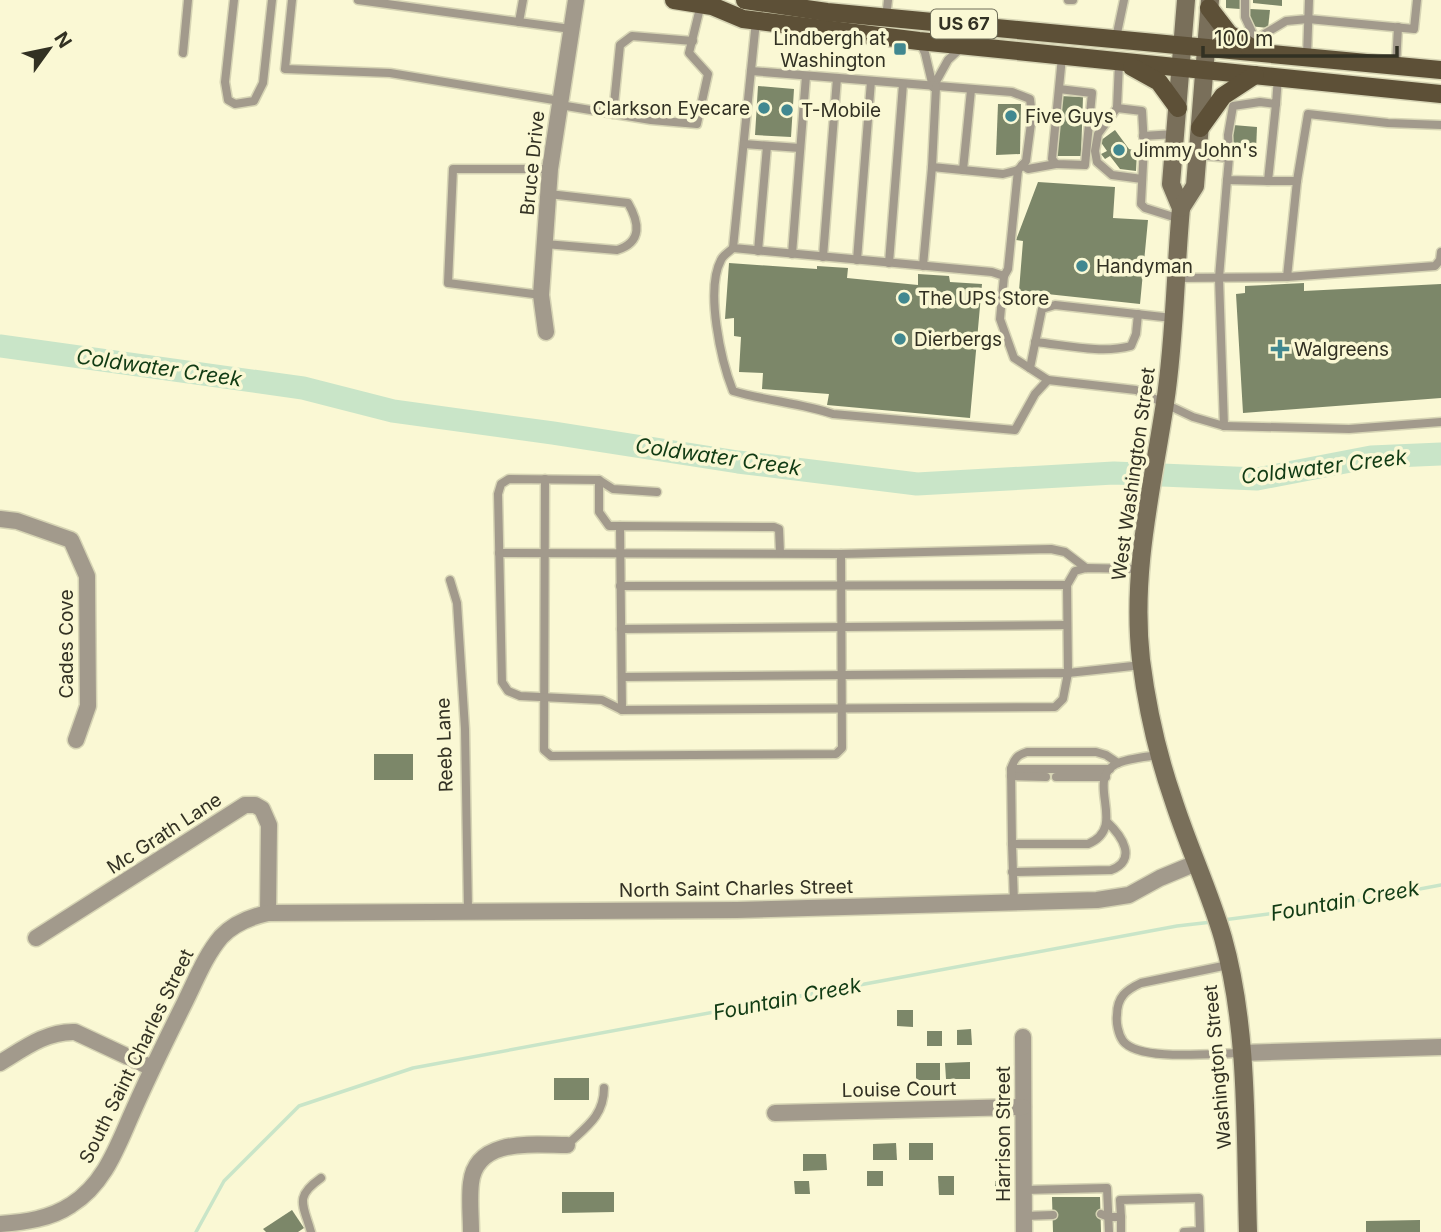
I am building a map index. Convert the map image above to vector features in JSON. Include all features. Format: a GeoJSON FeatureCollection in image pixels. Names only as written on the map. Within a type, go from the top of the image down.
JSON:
{"type":"FeatureCollection","features":[{"type":"Feature","properties":{"kind":"main road","name":"US 67"},"geometry":{"type":"LineString","coordinates":[[694,3],[744,0],[887,9],[1116,38],[1207,46],[1257,45],[1307,56],[1441,70]]}},
{"type":"Feature","properties":{"kind":"main road","name":"West Washington Street"},"geometry":{"type":"LineString","coordinates":[[1186,0],[1171,184],[1180,214],[1176,278],[1165,402],[1147,502],[1138,597],[1146,697],[1172,798],[1200,870]]}},
{"type":"Feature","properties":{"kind":"main road","name":"US 67"},"geometry":{"type":"LineString","coordinates":[[694,3],[743,19],[962,47],[1441,94]]}},
{"type":"Feature","properties":{"kind":"main road","name":"West Washington Street"},"geometry":{"type":"LineString","coordinates":[[1180,214],[1195,186],[1210,4]]}},
{"type":"Feature","properties":{"kind":"main road"},"geometry":{"type":"LineString","coordinates":[[1210,4],[1229,34],[1257,45]]}},
{"type":"Feature","properties":{"kind":"main road"},"geometry":{"type":"LineString","coordinates":[[1123,63],[1159,82],[1178,108]]}},
{"type":"Feature","properties":{"kind":"main road"},"geometry":{"type":"LineString","coordinates":[[1200,128],[1223,96],[1255,75]]}},
{"type":"Feature","properties":{"kind":"main road","name":"Washington Street"},"geometry":{"type":"LineString","coordinates":[[1200,870],[1223,940],[1236,1005],[1248,1232]]}},
{"type":"Feature","properties":{"kind":"street","name":"Bruce Drive"},"geometry":{"type":"LineString","coordinates":[[546,332],[541,295],[550,169],[576,0]]}},
{"type":"Feature","properties":{"kind":"street","name":"Cades Cove"},"geometry":{"type":"LineString","coordinates":[[0,519],[17,521],[72,540],[87,576],[88,706],[76,740]]}},
{"type":"Feature","properties":{"kind":"street","name":"Mc Grath Lane"},"geometry":{"type":"LineString","coordinates":[[36,938],[245,805],[255,805],[262,809],[269,825],[268,914]]}},
{"type":"Feature","properties":{"kind":"street","name":"North Saint Charles Street"},"geometry":{"type":"LineString","coordinates":[[268,914],[468,910],[737,910],[1097,900],[1129,895],[1160,878],[1200,870]]}},
{"type":"Feature","properties":{"kind":"street","name":"South Saint Charles Street"},"geometry":{"type":"LineString","coordinates":[[0,1224],[30,1222],[51,1215],[72,1205],[99,1180],[112,1158],[152,1068],[208,954],[223,935],[241,921],[268,914]]}},
{"type":"Feature","properties":{"kind":"street"},"geometry":{"type":"LineString","coordinates":[[0,1063],[37,1041],[62,1031],[75,1032],[152,1068]]}},
{"type":"Feature","properties":{"kind":"street","name":"Harrison Street"},"geometry":{"type":"LineString","coordinates":[[1023,1037],[1024,1224]]}},
{"type":"Feature","properties":{"kind":"street"},"geometry":{"type":"LineString","coordinates":[[1240,1053],[1441,1047]]}},
{"type":"Feature","properties":{"kind":"street","name":"Louise Court"},"geometry":{"type":"LineString","coordinates":[[775,1113],[1023,1107]]}},
{"type":"Feature","properties":{"kind":"street"},"geometry":{"type":"LineString","coordinates":[[471,1232],[471,1181],[477,1164],[492,1151],[514,1146],[567,1145]]}},
{"type":"Feature","properties":{"kind":"lane"},"geometry":{"type":"LineString","coordinates":[[183,53],[188,0]]}},
{"type":"Feature","properties":{"kind":"lane"},"geometry":{"type":"LineString","coordinates":[[234,0],[225,82],[228,100],[235,104],[254,101],[263,83],[272,0]]}},
{"type":"Feature","properties":{"kind":"lane"},"geometry":{"type":"LineString","coordinates":[[292,0],[285,69],[390,73],[613,114],[697,124],[708,74],[689,53],[693,41],[694,3]]}},
{"type":"Feature","properties":{"kind":"lane"},"geometry":{"type":"LineString","coordinates":[[363,0],[418,4],[571,29]]}},
{"type":"Feature","properties":{"kind":"lane"},"geometry":{"type":"LineString","coordinates":[[519,22],[523,0]]}},
{"type":"Feature","properties":{"kind":"lane"},"geometry":{"type":"LineString","coordinates":[[1116,38],[1124,0]]}},
{"type":"Feature","properties":{"kind":"lane"},"geometry":{"type":"LineString","coordinates":[[1245,0],[1245,17],[1257,45],[1286,21],[1308,19],[1414,29],[1417,0]]}},
{"type":"Feature","properties":{"kind":"lane"},"geometry":{"type":"LineString","coordinates":[[1307,56],[1309,0]]}},
{"type":"Feature","properties":{"kind":"lane"},"geometry":{"type":"LineString","coordinates":[[756,21],[733,248],[721,258],[717,275],[715,325],[733,391],[833,414],[1015,429],[1035,394],[1048,380]]}},
{"type":"Feature","properties":{"kind":"lane"},"geometry":{"type":"LineString","coordinates":[[1396,65],[1398,27]]}},
{"type":"Feature","properties":{"kind":"lane"},"geometry":{"type":"LineString","coordinates":[[613,114],[620,45],[632,36],[693,41]]}},
{"type":"Feature","properties":{"kind":"lane"},"geometry":{"type":"LineString","coordinates":[[919,41],[935,87],[932,167],[923,266]]}},
{"type":"Feature","properties":{"kind":"lane"},"geometry":{"type":"LineString","coordinates":[[935,87],[948,60],[962,47]]}},
{"type":"Feature","properties":{"kind":"lane"},"geometry":{"type":"LineString","coordinates":[[1056,164],[1052,159],[1062,57]]}},
{"type":"Feature","properties":{"kind":"lane"},"geometry":{"type":"LineString","coordinates":[[1123,63],[1117,108],[1098,134],[1095,151],[1097,162],[1112,175],[1142,178]]}},
{"type":"Feature","properties":{"kind":"lane"},"geometry":{"type":"LineString","coordinates":[[751,71],[1012,92],[1030,99],[1026,161],[1020,168],[1000,319],[1014,358],[1048,380],[1136,390],[1193,417],[1224,426],[1349,429],[1441,422]]}},
{"type":"Feature","properties":{"kind":"lane"},"geometry":{"type":"LineString","coordinates":[[792,254],[806,76]]}},
{"type":"Feature","properties":{"kind":"lane"},"geometry":{"type":"LineString","coordinates":[[1268,181],[1278,77]]}},
{"type":"Feature","properties":{"kind":"lane"},"geometry":{"type":"LineString","coordinates":[[823,257],[837,78]]}},
{"type":"Feature","properties":{"kind":"lane"},"geometry":{"type":"LineString","coordinates":[[857,260],[871,81]]}},
{"type":"Feature","properties":{"kind":"lane"},"geometry":{"type":"LineString","coordinates":[[890,263],[903,84]]}},
{"type":"Feature","properties":{"kind":"lane"},"geometry":{"type":"LineString","coordinates":[[932,167],[1003,174],[1020,168],[1056,164],[1084,165],[1092,93],[1059,89]]}},
{"type":"Feature","properties":{"kind":"lane"},"geometry":{"type":"LineString","coordinates":[[963,170],[971,90]]}},
{"type":"Feature","properties":{"kind":"lane"},"geometry":{"type":"LineString","coordinates":[[1224,426],[1219,278],[1229,158],[1228,135],[1233,106],[1260,102],[1276,104]]}},
{"type":"Feature","properties":{"kind":"lane"},"geometry":{"type":"LineString","coordinates":[[1117,108],[1142,111],[1141,204],[1145,208],[1180,214]]}},
{"type":"Feature","properties":{"kind":"lane"},"geometry":{"type":"LineString","coordinates":[[1286,277],[1308,114],[1441,125]]}},
{"type":"Feature","properties":{"kind":"lane"},"geometry":{"type":"LineString","coordinates":[[1143,136],[1175,134]]}},
{"type":"Feature","properties":{"kind":"lane"},"geometry":{"type":"LineString","coordinates":[[744,144],[800,148]]}},
{"type":"Feature","properties":{"kind":"lane"},"geometry":{"type":"LineString","coordinates":[[758,251],[767,146]]}},
{"type":"Feature","properties":{"kind":"lane"},"geometry":{"type":"LineString","coordinates":[[1198,155],[1229,158]]}},
{"type":"Feature","properties":{"kind":"lane"},"geometry":{"type":"LineString","coordinates":[[541,295],[448,283],[453,169],[550,169]]}},
{"type":"Feature","properties":{"kind":"lane"},"geometry":{"type":"LineString","coordinates":[[1227,180],[1297,181]]}},
{"type":"Feature","properties":{"kind":"lane"},"geometry":{"type":"LineString","coordinates":[[545,244],[617,250],[628,247],[634,240],[637,227],[636,217],[628,203],[549,194]]}},
{"type":"Feature","properties":{"kind":"lane"},"geometry":{"type":"LineString","coordinates":[[733,248],[992,272],[1004,276]]}},
{"type":"Feature","properties":{"kind":"lane"},"geometry":{"type":"LineString","coordinates":[[1176,278],[1286,277],[1435,266],[1440,260],[1441,251]]}},
{"type":"Feature","properties":{"kind":"lane"},"geometry":{"type":"LineString","coordinates":[[1030,368],[1042,309],[1055,305],[1172,317]]}},
{"type":"Feature","properties":{"kind":"lane"},"geometry":{"type":"LineString","coordinates":[[1035,342],[1121,349],[1131,346],[1136,334],[1138,314]]}},
{"type":"Feature","properties":{"kind":"lane"},"geometry":{"type":"LineString","coordinates":[[657,492],[613,489],[599,480],[509,479],[501,484],[498,494],[502,681],[508,691],[520,696],[602,700],[622,710],[1055,707],[1063,699],[1068,673],[1067,585],[1075,571],[1086,568],[1139,569]]}},
{"type":"Feature","properties":{"kind":"lane"},"geometry":{"type":"LineString","coordinates":[[545,479],[544,750],[551,756],[836,754],[842,748],[841,554]]}},
{"type":"Feature","properties":{"kind":"lane"},"geometry":{"type":"LineString","coordinates":[[599,480],[599,512],[609,526],[774,527],[779,529],[780,554]]}},
{"type":"Feature","properties":{"kind":"lane"},"geometry":{"type":"LineString","coordinates":[[620,526],[622,710]]}},
{"type":"Feature","properties":{"kind":"lane"},"geometry":{"type":"LineString","coordinates":[[499,553],[841,554],[1051,549],[1065,552],[1086,568]]}},
{"type":"Feature","properties":{"kind":"lane","name":"Reeb Lane"},"geometry":{"type":"LineString","coordinates":[[450,580],[457,603],[465,729],[468,910]]}},
{"type":"Feature","properties":{"kind":"lane"},"geometry":{"type":"LineString","coordinates":[[620,586],[1067,585]]}},
{"type":"Feature","properties":{"kind":"lane"},"geometry":{"type":"LineString","coordinates":[[621,629],[1068,625]]}},
{"type":"Feature","properties":{"kind":"lane"},"geometry":{"type":"LineString","coordinates":[[622,677],[1068,673],[1142,665]]}},
{"type":"Feature","properties":{"kind":"lane"},"geometry":{"type":"LineString","coordinates":[[1012,844],[1088,844],[1097,840],[1105,832],[1107,822],[1104,790],[1111,770],[1106,755],[1096,752],[1027,752],[1014,760],[1011,772],[1012,872],[1014,902]]}},
{"type":"Feature","properties":{"kind":"lane"},"geometry":{"type":"LineString","coordinates":[[1011,772],[1051,777],[1111,770],[1159,754]]}},
{"type":"Feature","properties":{"kind":"lane"},"geometry":{"type":"LineString","coordinates":[[1011,772],[1111,770]]}},
{"type":"Feature","properties":{"kind":"lane"},"geometry":{"type":"LineString","coordinates":[[1012,872],[1111,870],[1119,867],[1125,859],[1126,850],[1115,829],[1107,822]]}},
{"type":"Feature","properties":{"kind":"lane"},"geometry":{"type":"LineString","coordinates":[[1228,965],[1141,983],[1128,989],[1117,1002],[1116,1023],[1123,1041],[1137,1050],[1157,1054],[1240,1053]]}},
{"type":"Feature","properties":{"kind":"lane"},"geometry":{"type":"LineString","coordinates":[[567,1145],[600,1112],[604,1103],[604,1088]]}},
{"type":"Feature","properties":{"kind":"lane"},"geometry":{"type":"LineString","coordinates":[[311,1232],[302,1200],[307,1188],[321,1178]]}},
{"type":"Feature","properties":{"kind":"lane"},"geometry":{"type":"LineString","coordinates":[[1024,1190],[1107,1188],[1105,1216],[1109,1232]]}},
{"type":"Feature","properties":{"kind":"lane"},"geometry":{"type":"LineString","coordinates":[[1121,1232],[1120,1200],[1199,1198],[1200,1231],[1184,1232]]}},
{"type":"Feature","properties":{"kind":"lane"},"geometry":{"type":"LineString","coordinates":[[1024,1224],[1053,1215]]}},
{"type":"Feature","properties":{"kind":"lane"},"geometry":{"type":"LineString","coordinates":[[1105,1216],[1121,1217]]}},
{"type":"Feature","properties":{"kind":"building"},"geometry":{"type":"Polygon","coordinates":[[[1226,0],[1241,0],[1240,9],[1226,8],[1226,0]]]}},
{"type":"Feature","properties":{"kind":"building"},"geometry":{"type":"Polygon","coordinates":[[[1253,0],[1282,0],[1282,6],[1253,3],[1253,0]]]}},
{"type":"Feature","properties":{"kind":"building"},"geometry":{"type":"Polygon","coordinates":[[[1250,9],[1270,10],[1268,28],[1249,26],[1250,9]]]}},
{"type":"Feature","properties":{"kind":"building"},"geometry":{"type":"Polygon","coordinates":[[[758,86],[794,89],[791,137],[755,135],[758,86]]]}},
{"type":"Feature","properties":{"kind":"building"},"geometry":{"type":"Polygon","coordinates":[[[1059,96],[1083,97],[1081,156],[1057,156],[1059,96]]]}},
{"type":"Feature","properties":{"kind":"building"},"geometry":{"type":"Polygon","coordinates":[[[998,104],[1021,104],[1020,154],[996,155],[998,104]]]}},
{"type":"Feature","properties":{"kind":"building"},"geometry":{"type":"Polygon","coordinates":[[[1233,125],[1257,127],[1256,151],[1232,150],[1233,125]]]}},
{"type":"Feature","properties":{"kind":"building","name":"Jimmy John's"},"geometry":{"type":"Polygon","coordinates":[[[1115,130],[1129,149],[1137,151],[1136,171],[1120,169],[1110,156],[1105,159],[1101,154],[1107,151],[1100,141],[1115,130]]]}},
{"type":"Feature","properties":{"kind":"building","name":"Handyman"},"geometry":{"type":"Polygon","coordinates":[[[1038,182],[1115,187],[1113,218],[1148,220],[1140,304],[1019,291],[1023,241],[1016,240],[1038,182]]]}},
{"type":"Feature","properties":{"kind":"building"},"geometry":{"type":"Polygon","coordinates":[[[729,263],[817,269],[817,266],[848,268],[847,278],[918,285],[918,274],[949,276],[950,282],[982,284],[970,418],[827,405],[829,394],[762,389],[763,373],[739,372],[741,337],[734,336],[734,318],[725,319],[729,263]]]}},
{"type":"Feature","properties":{"kind":"building"},"geometry":{"type":"Polygon","coordinates":[[[1304,283],[1304,291],[1441,284],[1441,398],[1243,413],[1236,294],[1245,293],[1245,286],[1304,283]]]}},
{"type":"Feature","properties":{"kind":"building"},"geometry":{"type":"Polygon","coordinates":[[[374,754],[413,754],[413,780],[374,780],[374,754]]]}},
{"type":"Feature","properties":{"kind":"building"},"geometry":{"type":"Polygon","coordinates":[[[897,1010],[913,1010],[913,1027],[897,1026],[897,1010]]]}},
{"type":"Feature","properties":{"kind":"building"},"geometry":{"type":"Polygon","coordinates":[[[971,1029],[972,1045],[957,1045],[957,1030],[971,1029]]]}},
{"type":"Feature","properties":{"kind":"building"},"geometry":{"type":"Polygon","coordinates":[[[927,1031],[942,1031],[942,1046],[927,1046],[927,1031]]]}},
{"type":"Feature","properties":{"kind":"building"},"geometry":{"type":"Polygon","coordinates":[[[970,1062],[970,1079],[946,1079],[945,1063],[970,1062]]]}},
{"type":"Feature","properties":{"kind":"building"},"geometry":{"type":"Polygon","coordinates":[[[916,1063],[940,1063],[940,1080],[916,1080],[916,1063]]]}},
{"type":"Feature","properties":{"kind":"building"},"geometry":{"type":"Polygon","coordinates":[[[554,1078],[589,1078],[589,1100],[554,1100],[554,1078]]]}},
{"type":"Feature","properties":{"kind":"building"},"geometry":{"type":"Polygon","coordinates":[[[896,1143],[897,1160],[873,1160],[873,1144],[896,1143]]]}},
{"type":"Feature","properties":{"kind":"building"},"geometry":{"type":"Polygon","coordinates":[[[909,1143],[933,1143],[933,1160],[909,1160],[909,1143]]]}},
{"type":"Feature","properties":{"kind":"building"},"geometry":{"type":"Polygon","coordinates":[[[803,1154],[826,1154],[827,1170],[803,1171],[803,1154]]]}},
{"type":"Feature","properties":{"kind":"building"},"geometry":{"type":"Polygon","coordinates":[[[867,1171],[883,1171],[883,1186],[867,1186],[867,1171]]]}},
{"type":"Feature","properties":{"kind":"building"},"geometry":{"type":"Polygon","coordinates":[[[938,1176],[954,1176],[954,1195],[939,1195],[938,1176]]]}},
{"type":"Feature","properties":{"kind":"building"},"geometry":{"type":"Polygon","coordinates":[[[794,1181],[809,1181],[810,1194],[795,1194],[794,1181]]]}},
{"type":"Feature","properties":{"kind":"building"},"geometry":{"type":"Polygon","coordinates":[[[995,1181],[1008,1181],[1008,1193],[995,1193],[995,1181]]]}},
{"type":"Feature","properties":{"kind":"building"},"geometry":{"type":"Polygon","coordinates":[[[562,1192],[614,1192],[614,1212],[562,1213],[562,1192]]]}},
{"type":"Feature","properties":{"kind":"building"},"geometry":{"type":"Polygon","coordinates":[[[1052,1197],[1100,1197],[1101,1232],[1053,1232],[1052,1197]]]}},
{"type":"Feature","properties":{"kind":"building"},"geometry":{"type":"Polygon","coordinates":[[[292,1210],[304,1228],[298,1232],[266,1232],[263,1229],[292,1210]]]}},
{"type":"Feature","properties":{"kind":"building"},"geometry":{"type":"Polygon","coordinates":[[[1420,1220],[1420,1232],[1366,1232],[1366,1221],[1420,1220]]]}},
{"type":"Feature","properties":{"kind":"waterway","name":"Coldwater Creek"},"geometry":{"type":"LineString","coordinates":[[0,346],[303,388],[393,411],[738,462],[917,484],[1114,473],[1257,479],[1371,457],[1441,454]]}},
{"type":"Feature","properties":{"kind":"waterway","name":"Fountain Creek"},"geometry":{"type":"LineString","coordinates":[[1223,920],[1335,905],[1441,885]]}},
{"type":"Feature","properties":{"kind":"waterway","name":"Fountain Creek"},"geometry":{"type":"LineString","coordinates":[[196,1232],[224,1181],[299,1106],[413,1068],[1177,926],[1212,922]]}},
{"type":"Feature","properties":{"kind":"place","name":"Lindbergh at Washington"},"geometry":{"type":"Point","coordinates":[900,49]}},
{"type":"Feature","properties":{"kind":"place","name":"Clarkson Eyecare"},"geometry":{"type":"Point","coordinates":[764,108]}},
{"type":"Feature","properties":{"kind":"place","name":"T-Mobile"},"geometry":{"type":"Point","coordinates":[787,110]}},
{"type":"Feature","properties":{"kind":"place","name":"Five Guys"},"geometry":{"type":"Point","coordinates":[1011,116]}},
{"type":"Feature","properties":{"kind":"place","name":"Jimmy John's"},"geometry":{"type":"Point","coordinates":[1119,150]}},
{"type":"Feature","properties":{"kind":"place","name":"Handyman"},"geometry":{"type":"Point","coordinates":[1082,266]}},
{"type":"Feature","properties":{"kind":"place","name":"The UPS Store"},"geometry":{"type":"Point","coordinates":[904,298]}},
{"type":"Feature","properties":{"kind":"place","name":"Dierbergs"},"geometry":{"type":"Point","coordinates":[900,339]}},
{"type":"Feature","properties":{"kind":"place","name":"Walgreens"},"geometry":{"type":"Point","coordinates":[1280,349]}}]}
